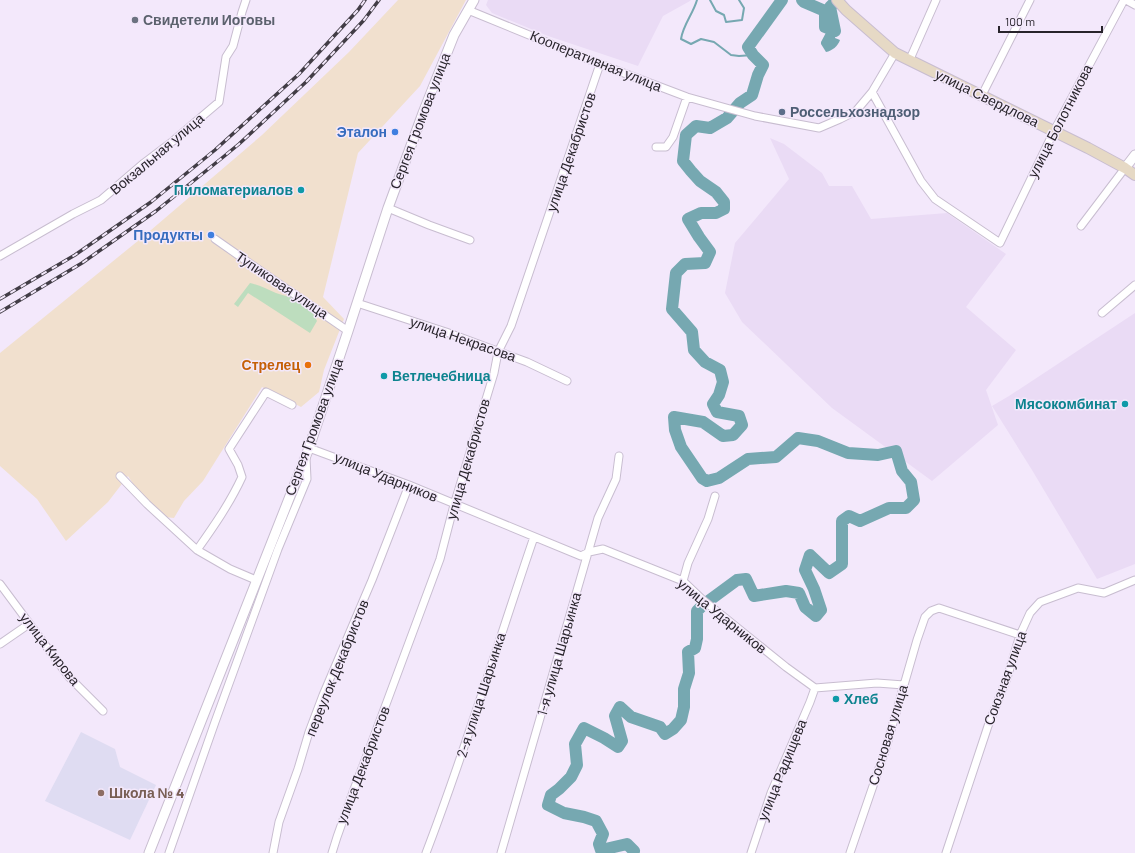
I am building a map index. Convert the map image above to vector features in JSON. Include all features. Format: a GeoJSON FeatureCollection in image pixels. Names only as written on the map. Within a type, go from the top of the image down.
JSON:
{"type":"FeatureCollection","features":[{"type":"Feature","properties":{"kind":"main road","name":"улица Свердлова"},"geometry":{"type":"LineString","coordinates":[[837,0],[894,53],[910,59],[1054,131],[1125,168],[1135,175]]}},
{"type":"Feature","properties":{"kind":"street","name":"Вокзальная улица"},"geometry":{"type":"LineString","coordinates":[[0,256],[73,214],[101,200],[219,102],[226,57],[233,46],[246,0]]}},
{"type":"Feature","properties":{"kind":"street","name":"Сергея Громова улица"},"geometry":{"type":"LineString","coordinates":[[149,853],[307,452],[388,208],[422,114],[454,35],[474,0]]}},
{"type":"Feature","properties":{"kind":"street"},"geometry":{"type":"LineString","coordinates":[[910,59],[936,0]]}},
{"type":"Feature","properties":{"kind":"street"},"geometry":{"type":"LineString","coordinates":[[982,95],[1030,0]]}},
{"type":"Feature","properties":{"kind":"street"},"geometry":{"type":"LineString","coordinates":[[1125,0],[1135,5]]}},
{"type":"Feature","properties":{"kind":"street","name":"улица Болотникова"},"geometry":{"type":"LineString","coordinates":[[872,92],[921,181],[935,199],[1000,243],[1054,131],[1125,0]]}},
{"type":"Feature","properties":{"kind":"street","name":"Кооперативная улица"},"geometry":{"type":"LineString","coordinates":[[468,10],[600,64],[687,97],[755,116],[819,128],[840,120],[856,111],[872,92]]}},
{"type":"Feature","properties":{"kind":"street"},"geometry":{"type":"LineString","coordinates":[[872,92],[894,53]]}},
{"type":"Feature","properties":{"kind":"street","name":"улица Декабристов"},"geometry":{"type":"LineString","coordinates":[[332,853],[353,792],[440,559],[454,505],[494,373],[498,352],[511,326],[600,64]]}},
{"type":"Feature","properties":{"kind":"street"},"geometry":{"type":"LineString","coordinates":[[656,147],[666,147],[670,142],[682,115],[687,97]]}},
{"type":"Feature","properties":{"kind":"street"},"geometry":{"type":"LineString","coordinates":[[1081,226],[1135,155]]}},
{"type":"Feature","properties":{"kind":"street"},"geometry":{"type":"LineString","coordinates":[[388,208],[470,240]]}},
{"type":"Feature","properties":{"kind":"street","name":"Тупиковая улица"},"geometry":{"type":"LineString","coordinates":[[215,239],[348,331]]}},
{"type":"Feature","properties":{"kind":"street"},"geometry":{"type":"LineString","coordinates":[[1102,313],[1135,285]]}},
{"type":"Feature","properties":{"kind":"street","name":"улица Некрасова"},"geometry":{"type":"LineString","coordinates":[[357,303],[446,332],[527,362],[567,381]]}},
{"type":"Feature","properties":{"kind":"street"},"geometry":{"type":"LineString","coordinates":[[197,550],[216,523],[242,477],[238,465],[229,449],[266,392],[292,405]]}},
{"type":"Feature","properties":{"kind":"street"},"geometry":{"type":"LineString","coordinates":[[169,853],[212,730],[276,556],[307,479],[307,452]]}},
{"type":"Feature","properties":{"kind":"street","name":"улица Ударников"},"geometry":{"type":"LineString","coordinates":[[307,452],[409,485],[454,505],[581,556],[589,552],[603,549],[683,581],[703,600],[786,667],[815,688]]}},
{"type":"Feature","properties":{"kind":"street","name":"1-я улица Шарьинка"},"geometry":{"type":"LineString","coordinates":[[501,853],[598,518],[616,479],[619,456]]}},
{"type":"Feature","properties":{"kind":"street"},"geometry":{"type":"LineString","coordinates":[[120,476],[147,504],[197,550],[230,570],[256,580]]}},
{"type":"Feature","properties":{"kind":"street","name":"переулок Декабристов"},"geometry":{"type":"LineString","coordinates":[[274,853],[279,822],[298,769],[309,732],[323,695],[372,580],[409,485]]}},
{"type":"Feature","properties":{"kind":"street"},"geometry":{"type":"LineString","coordinates":[[683,581],[688,563],[708,519],[715,496]]}},
{"type":"Feature","properties":{"kind":"street","name":"2-я улица Шарьинка"},"geometry":{"type":"LineString","coordinates":[[426,853],[472,728],[494,655],[534,537]]}},
{"type":"Feature","properties":{"kind":"street","name":"Союзная улица"},"geometry":{"type":"LineString","coordinates":[[946,853],[988,726],[1007,678],[1020,635],[1030,613],[1040,602],[1078,588],[1104,593],[1135,580]]}},
{"type":"Feature","properties":{"kind":"street","name":"улица Кирова"},"geometry":{"type":"LineString","coordinates":[[0,584],[69,677],[103,711]]}},
{"type":"Feature","properties":{"kind":"street","name":"Сосновая улица"},"geometry":{"type":"LineString","coordinates":[[850,853],[885,751],[925,617],[931,611],[939,608],[1020,635]]}},
{"type":"Feature","properties":{"kind":"street"},"geometry":{"type":"LineString","coordinates":[[0,644],[29,624]]}},
{"type":"Feature","properties":{"kind":"street"},"geometry":{"type":"LineString","coordinates":[[815,688],[877,683],[904,685]]}},
{"type":"Feature","properties":{"kind":"street","name":"улица Радищева"},"geometry":{"type":"LineString","coordinates":[[751,853],[771,793],[815,688]]}},
{"type":"Feature","properties":{"kind":"shaded area"},"geometry":{"type":"Polygon","coordinates":[[[398,0],[466,0],[420,86],[358,153],[323,297],[344,319],[324,370],[319,392],[301,407],[262,387],[203,481],[184,501],[174,518],[154,516],[128,476],[108,502],[66,541],[37,499],[0,466],[0,353],[144,236],[262,135],[349,52],[398,0]]]}},
{"type":"Feature","properties":{"kind":"shaded area"},"geometry":{"type":"Polygon","coordinates":[[[488,0],[691,0],[663,16],[638,66],[548,36],[492,13],[486,5],[488,0]]]}},
{"type":"Feature","properties":{"kind":"shaded area"},"geometry":{"type":"Polygon","coordinates":[[[770,138],[784,144],[822,173],[829,186],[852,186],[871,219],[947,213],[1006,254],[966,307],[1016,350],[986,390],[998,425],[932,481],[832,408],[742,322],[725,293],[735,243],[789,179],[770,138]]]}},
{"type":"Feature","properties":{"kind":"shaded area"},"geometry":{"type":"Polygon","coordinates":[[[1135,313],[1135,564],[1097,579],[992,406],[1135,313]]]}},
{"type":"Feature","properties":{"kind":"shaded area","name":"Школа № 4"},"geometry":{"type":"Polygon","coordinates":[[[81,732],[115,749],[120,767],[156,785],[130,840],[45,801],[81,732]]]}},
{"type":"Feature","properties":{"kind":"green space"},"geometry":{"type":"Polygon","coordinates":[[[250,283],[305,303],[317,321],[310,333],[248,293],[238,307],[234,304],[250,283]]]}},
{"type":"Feature","properties":{"kind":"water"},"geometry":{"type":"Polygon","coordinates":[[[829,27],[833,28],[836,33],[835,38],[840,40],[834,48],[826,52],[821,42],[829,27]]]}},
{"type":"Feature","properties":{"kind":"waterway"},"geometry":{"type":"LineString","coordinates":[[697,0],[681,39],[691,44],[701,39],[714,42],[731,55],[753,55]]}},
{"type":"Feature","properties":{"kind":"waterway"},"geometry":{"type":"LineString","coordinates":[[710,0],[716,11],[724,15],[726,22],[742,20],[744,8],[739,0]]}},
{"type":"Feature","properties":{"kind":"waterway"},"geometry":{"type":"LineString","coordinates":[[633,853],[634,851],[627,844],[601,850],[599,844],[603,834],[596,821],[564,813],[548,805],[551,795],[571,777],[577,765],[575,744],[584,728],[618,747],[622,741],[615,716],[620,707],[631,717],[660,727],[665,734],[673,729],[681,720],[684,707],[684,689],[689,673],[688,652],[695,648],[697,639],[697,611],[703,605],[737,580],[746,579],[754,596],[786,591],[799,593],[805,607],[816,616],[821,610],[814,589],[805,570],[810,555],[829,573],[842,564],[842,521],[849,516],[860,521],[889,508],[906,508],[914,500],[911,482],[902,471],[896,451],[878,455],[848,453],[818,441],[798,438],[776,457],[748,459],[719,478],[707,481],[702,478],[681,447],[675,430],[674,417],[703,422],[723,436],[733,435],[742,425],[739,416],[717,412],[713,404],[719,395],[723,382],[720,370],[705,362],[694,350],[692,332],[672,309],[676,273],[685,264],[705,263],[710,252],[688,219],[701,213],[716,213],[724,209],[724,202],[716,192],[700,181],[683,161],[686,135],[696,126],[710,128],[727,118],[740,103],[752,95],[758,75],[763,65],[753,55],[748,47],[782,0]]}},
{"type":"Feature","properties":{"kind":"waterway"},"geometry":{"type":"LineString","coordinates":[[802,0],[825,11],[825,27],[835,31],[830,7],[837,0]]}},
{"type":"Feature","properties":{"kind":"railway"},"geometry":{"type":"LineString","coordinates":[[0,299],[75,255],[151,202],[215,150],[299,74],[358,10],[365,0]]}},
{"type":"Feature","properties":{"kind":"railway"},"geometry":{"type":"LineString","coordinates":[[0,312],[82,263],[156,211],[222,158],[306,82],[364,20],[379,0]]}},
{"type":"Feature","properties":{"kind":"place","name":"Свидетели Иоговы"},"geometry":{"type":"Point","coordinates":[135,20]}},
{"type":"Feature","properties":{"kind":"place","name":"Россельхознадзор"},"geometry":{"type":"Point","coordinates":[782,112]}},
{"type":"Feature","properties":{"kind":"place","name":"Эталон"},"geometry":{"type":"Point","coordinates":[395,132]}},
{"type":"Feature","properties":{"kind":"place","name":"Пиломатериалов"},"geometry":{"type":"Point","coordinates":[301,190]}},
{"type":"Feature","properties":{"kind":"place","name":"Продукты"},"geometry":{"type":"Point","coordinates":[211,235]}},
{"type":"Feature","properties":{"kind":"place","name":"Стрелец"},"geometry":{"type":"Point","coordinates":[308,365]}},
{"type":"Feature","properties":{"kind":"place","name":"Ветлечебница"},"geometry":{"type":"Point","coordinates":[384,376]}},
{"type":"Feature","properties":{"kind":"place","name":"Мясокомбинат"},"geometry":{"type":"Point","coordinates":[1125,404]}},
{"type":"Feature","properties":{"kind":"place","name":"Хлеб"},"geometry":{"type":"Point","coordinates":[836,699]}},
{"type":"Feature","properties":{"kind":"place","name":"Школа № 4"},"geometry":{"type":"Point","coordinates":[101,793]}}]}
